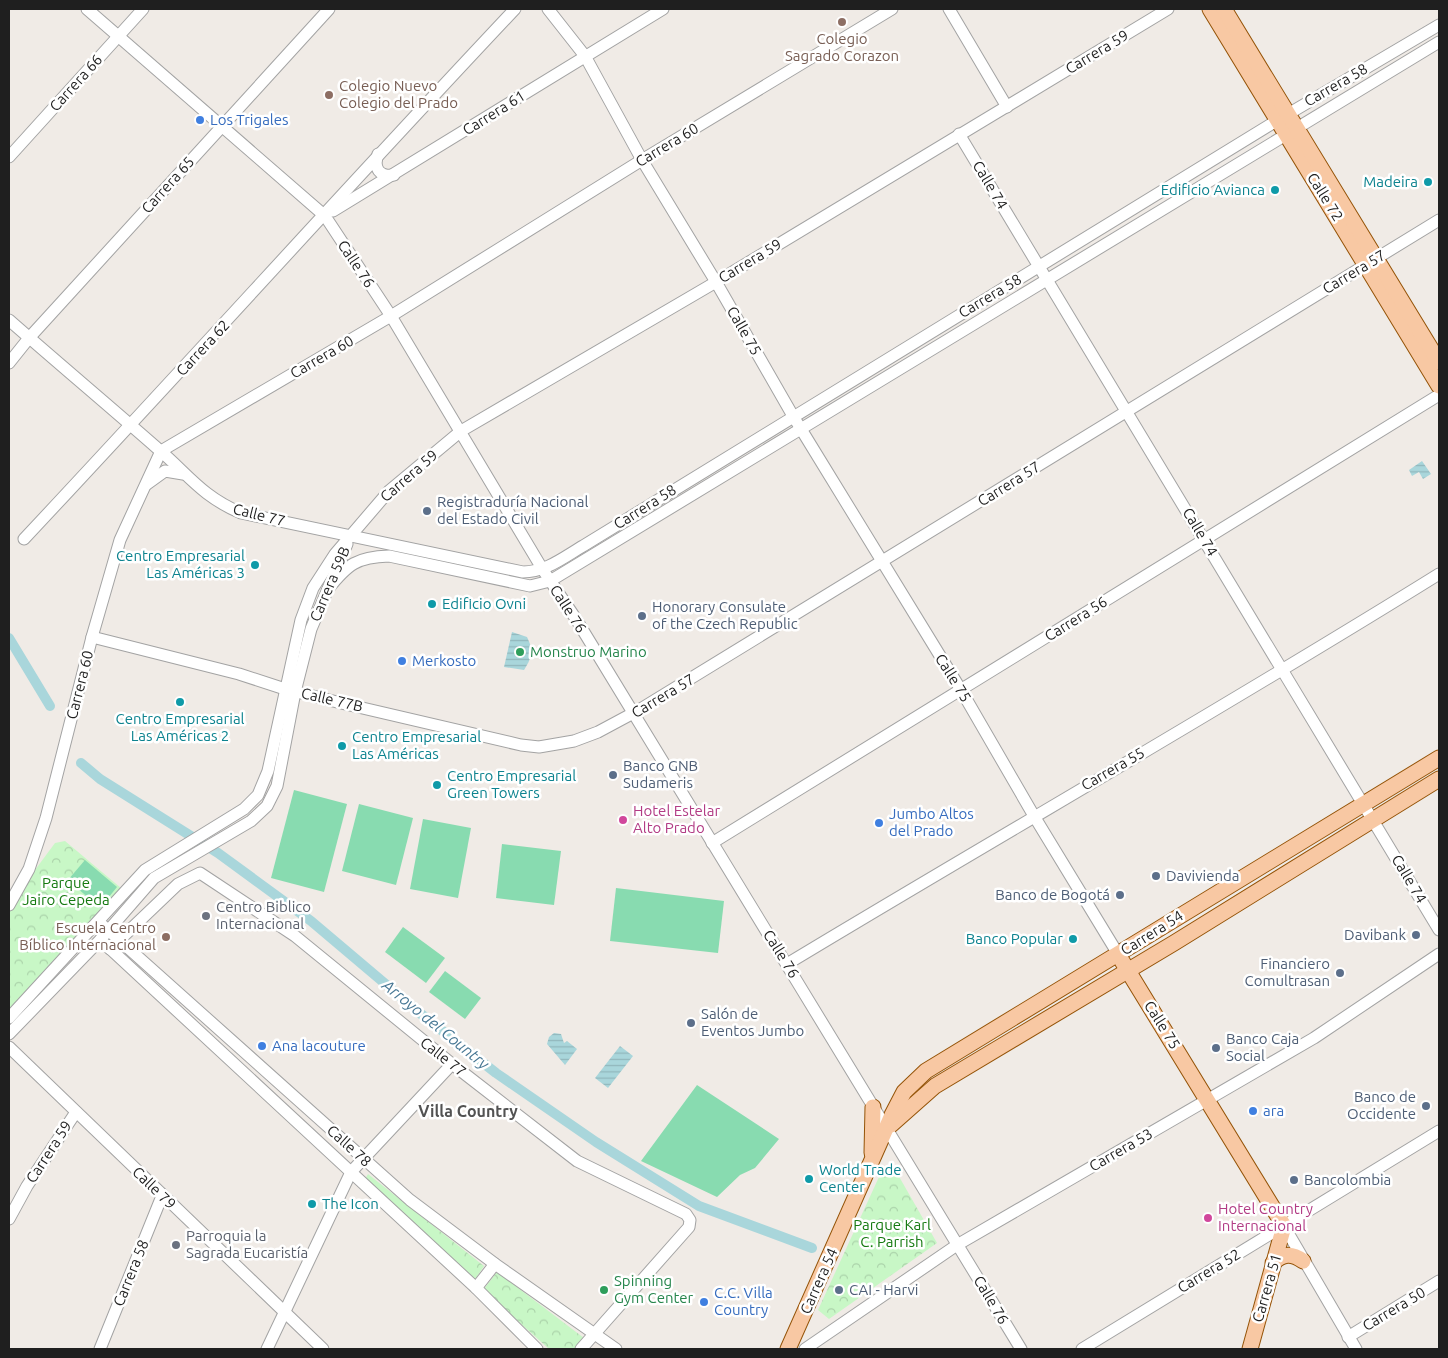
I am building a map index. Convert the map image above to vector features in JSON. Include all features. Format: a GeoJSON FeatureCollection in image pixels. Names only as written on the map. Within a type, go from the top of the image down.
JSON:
{"type":"FeatureCollection","features":[{"type":"Feature","properties":{"kind":"main road","name":"Calle 72"},"geometry":{"type":"LineString","coordinates":[[1210,9],[1283,117],[1372,262],[1439,362]]}},
{"type":"Feature","properties":{"kind":"main road","name":"Calle 72"},"geometry":{"type":"LineString","coordinates":[[1224,9],[1283,117]]}},
{"type":"Feature","properties":{"kind":"main road","name":"Calle 72"},"geometry":{"type":"LineString","coordinates":[[1372,262],[1439,386]]}},
{"type":"Feature","properties":{"kind":"main road","name":"Carrera 54"},"geometry":{"type":"LineString","coordinates":[[788,1349],[899,1100],[910,1085],[926,1071],[1005,1022],[1439,758]]}},
{"type":"Feature","properties":{"kind":"main road","name":"Carrera 54"},"geometry":{"type":"LineString","coordinates":[[886,1130],[914,1102],[935,1086],[1439,779]]}},
{"type":"Feature","properties":{"kind":"main road"},"geometry":{"type":"LineString","coordinates":[[1250,873],[1260,889]]}},
{"type":"Feature","properties":{"kind":"main road","name":"Calle 75"},"geometry":{"type":"LineString","coordinates":[[1118,954],[1284,1226]]}},
{"type":"Feature","properties":{"kind":"main road"},"geometry":{"type":"LineString","coordinates":[[1005,1022],[1016,1037]]}},
{"type":"Feature","properties":{"kind":"main road"},"geometry":{"type":"LineString","coordinates":[[870,1166],[874,1137],[873,1107]]}},
{"type":"Feature","properties":{"kind":"main road","name":"Carrera 51"},"geometry":{"type":"LineString","coordinates":[[1250,1349],[1284,1226]]}},
{"type":"Feature","properties":{"kind":"main road"},"geometry":{"type":"LineString","coordinates":[[1273,1263],[1278,1258],[1291,1255],[1303,1261]]}},
{"type":"Feature","properties":{"kind":"street","name":"Calle 76"},"geometry":{"type":"LineString","coordinates":[[87,9],[325,216],[391,316],[543,570],[581,627],[632,714],[787,964],[886,1130],[1021,1349]]}},
{"type":"Feature","properties":{"kind":"street","name":"Carrera 66"},"geometry":{"type":"LineString","coordinates":[[9,157],[143,9]]}},
{"type":"Feature","properties":{"kind":"street","name":"Carrera 65"},"geometry":{"type":"LineString","coordinates":[[9,363],[29,338],[329,9]]}},
{"type":"Feature","properties":{"kind":"street","name":"Carrera 62"},"geometry":{"type":"LineString","coordinates":[[24,539],[325,216],[378,154],[515,9]]}},
{"type":"Feature","properties":{"kind":"street","name":"Calle 75"},"geometry":{"type":"LineString","coordinates":[[548,9],[585,56],[642,160],[716,282],[801,430],[961,690],[1034,816],[1118,954]]}},
{"type":"Feature","properties":{"kind":"street","name":"Carrera 61"},"geometry":{"type":"LineString","coordinates":[[325,216],[662,9]]}},
{"type":"Feature","properties":{"kind":"street","name":"Carrera 60"},"geometry":{"type":"LineString","coordinates":[[9,905],[29,869],[46,818],[92,638],[120,540],[161,451],[391,316],[642,160],[892,9]]}},
{"type":"Feature","properties":{"kind":"street"},"geometry":{"type":"LineString","coordinates":[[949,9],[1007,107]]}},
{"type":"Feature","properties":{"kind":"street","name":"Carrera 59"},"geometry":{"type":"LineString","coordinates":[[351,536],[389,491],[461,431],[716,282],[1168,9]]}},
{"type":"Feature","properties":{"kind":"street","name":"Carrera 58"},"geometry":{"type":"LineString","coordinates":[[543,570],[1152,196],[1439,25]]}},
{"type":"Feature","properties":{"kind":"street","name":"Carrera 58"},"geometry":{"type":"LineString","coordinates":[[550,580],[801,430],[1291,130],[1439,42]]}},
{"type":"Feature","properties":{"kind":"street","name":"Calle 74"},"geometry":{"type":"LineString","coordinates":[[959,134],[1374,819],[1439,930]]}},
{"type":"Feature","properties":{"kind":"street"},"geometry":{"type":"LineString","coordinates":[[378,154],[375,162],[378,171],[385,176],[394,175]]}},
{"type":"Feature","properties":{"kind":"street"},"geometry":{"type":"LineString","coordinates":[[1152,196],[1160,210]]}},
{"type":"Feature","properties":{"kind":"street","name":"Carrera 57"},"geometry":{"type":"LineString","coordinates":[[574,741],[598,732],[632,714],[1439,220]]}},
{"type":"Feature","properties":{"kind":"street","name":"Calle 77"},"geometry":{"type":"LineString","coordinates":[[9,320],[161,451],[183,474],[220,504],[241,513],[523,572],[543,570]]}},
{"type":"Feature","properties":{"kind":"street","name":"Carrera 56"},"geometry":{"type":"LineString","coordinates":[[712,843],[1439,396]]}},
{"type":"Feature","properties":{"kind":"street"},"geometry":{"type":"LineString","coordinates":[[142,491],[150,480],[165,471],[183,474]]}},
{"type":"Feature","properties":{"kind":"street"},"geometry":{"type":"LineString","coordinates":[[659,498],[667,510]]}},
{"type":"Feature","properties":{"kind":"street"},"geometry":{"type":"LineString","coordinates":[[648,505],[656,516]]}},
{"type":"Feature","properties":{"kind":"street","name":"Carrera 59B"},"geometry":{"type":"LineString","coordinates":[[9,1034],[100,940],[154,878],[194,855],[258,795],[268,771],[290,690],[311,628],[351,536]]}},
{"type":"Feature","properties":{"kind":"street","name":"Carrera 59B"},"geometry":{"type":"LineString","coordinates":[[290,690],[301,620],[313,588],[335,554],[351,536]]}},
{"type":"Feature","properties":{"kind":"street"},"geometry":{"type":"LineString","coordinates":[[328,589],[342,571],[355,561],[369,556],[382,556],[530,586],[550,580]]}},
{"type":"Feature","properties":{"kind":"street","name":"Carrera 55"},"geometry":{"type":"LineString","coordinates":[[787,964],[1034,816],[1284,671],[1439,574]]}},
{"type":"Feature","properties":{"kind":"street","name":"Calle 77B"},"geometry":{"type":"LineString","coordinates":[[92,638],[240,674],[290,690],[502,742],[539,747],[574,741]]}},
{"type":"Feature","properties":{"kind":"street","name":"Carrera 59B"},"geometry":{"type":"LineString","coordinates":[[9,1018],[145,870],[183,846],[216,834]]}},
{"type":"Feature","properties":{"kind":"street","name":"Calle 77"},"geometry":{"type":"LineString","coordinates":[[118,940],[178,884],[200,873],[295,936],[452,1064],[578,1161],[686,1214],[690,1220],[689,1227],[594,1335]]}},
{"type":"Feature","properties":{"kind":"street","name":"Calle 78"},"geometry":{"type":"LineString","coordinates":[[99,922],[410,1200],[495,1264],[616,1349]]}},
{"type":"Feature","properties":{"kind":"street","name":"Calle 78"},"geometry":{"type":"LineString","coordinates":[[90,931],[476,1288],[537,1349]]}},
{"type":"Feature","properties":{"kind":"street"},"geometry":{"type":"LineString","coordinates":[[110,949],[118,940]]}},
{"type":"Feature","properties":{"kind":"street","name":"Carrera 53"},"geometry":{"type":"LineString","coordinates":[[805,1349],[957,1245],[1314,1038],[1439,954]]}},
{"type":"Feature","properties":{"kind":"street","name":"Calle 79"},"geometry":{"type":"LineString","coordinates":[[9,1047],[283,1313],[323,1349]]}},
{"type":"Feature","properties":{"kind":"street"},"geometry":{"type":"LineString","coordinates":[[266,1349],[351,1172],[452,1064]]}},
{"type":"Feature","properties":{"kind":"street","name":"Carrera 59"},"geometry":{"type":"LineString","coordinates":[[9,1219],[27,1186],[76,1112]]}},
{"type":"Feature","properties":{"kind":"street","name":"Carrera 52"},"geometry":{"type":"LineString","coordinates":[[1082,1349],[1439,1131]]}},
{"type":"Feature","properties":{"kind":"street","name":"Carrera 58"},"geometry":{"type":"LineString","coordinates":[[100,1349],[162,1196]]}},
{"type":"Feature","properties":{"kind":"street","name":"Calle 75"},"geometry":{"type":"LineString","coordinates":[[1284,1226],[1356,1349]]}},
{"type":"Feature","properties":{"kind":"street"},"geometry":{"type":"LineString","coordinates":[[476,1288],[495,1264]]}},
{"type":"Feature","properties":{"kind":"street","name":"Carrera 50"},"geometry":{"type":"LineString","coordinates":[[1348,1337],[1439,1281]]}},
{"type":"Feature","properties":{"kind":"street"},"geometry":{"type":"LineString","coordinates":[[582,1349],[594,1335]]}},
{"type":"Feature","properties":{"kind":"green space"},"geometry":{"type":"Polygon","coordinates":[[[294,790],[347,804],[324,892],[271,878],[294,790]]]}},
{"type":"Feature","properties":{"kind":"green space"},"geometry":{"type":"Polygon","coordinates":[[[359,804],[413,818],[396,885],[342,871],[359,804]]]}},
{"type":"Feature","properties":{"kind":"green space"},"geometry":{"type":"Polygon","coordinates":[[[423,819],[471,828],[458,898],[410,889],[423,819]]]}},
{"type":"Feature","properties":{"kind":"green space","name":"Parque Jairo Cepeda"},"geometry":{"type":"Polygon","coordinates":[[[65,841],[121,888],[9,1010],[9,905],[55,843],[65,841]]]}},
{"type":"Feature","properties":{"kind":"green space"},"geometry":{"type":"Polygon","coordinates":[[[502,844],[561,851],[554,905],[496,898],[502,844]]]}},
{"type":"Feature","properties":{"kind":"green space"},"geometry":{"type":"Polygon","coordinates":[[[85,860],[117,887],[100,908],[68,880],[85,860]]]}},
{"type":"Feature","properties":{"kind":"green space"},"geometry":{"type":"Polygon","coordinates":[[[616,888],[724,901],[718,953],[610,941],[616,888]]]}},
{"type":"Feature","properties":{"kind":"green space"},"geometry":{"type":"Polygon","coordinates":[[[403,927],[445,958],[426,983],[385,952],[403,927]]]}},
{"type":"Feature","properties":{"kind":"green space"},"geometry":{"type":"Polygon","coordinates":[[[445,971],[481,998],[465,1019],[429,992],[445,971]]]}},
{"type":"Feature","properties":{"kind":"green space"},"geometry":{"type":"Polygon","coordinates":[[[697,1085],[779,1139],[755,1168],[740,1175],[717,1197],[641,1161],[697,1085]]]}},
{"type":"Feature","properties":{"kind":"green space","name":"Parque Karl C. Parrish"},"geometry":{"type":"Polygon","coordinates":[[[884,1166],[893,1166],[937,1243],[829,1319],[818,1310],[884,1166]]]}},
{"type":"Feature","properties":{"kind":"green space"},"geometry":{"type":"Polygon","coordinates":[[[368,1174],[484,1266],[474,1281],[364,1181],[368,1174]]]}},
{"type":"Feature","properties":{"kind":"green space"},"geometry":{"type":"Polygon","coordinates":[[[497,1272],[584,1338],[574,1349],[549,1349],[483,1290],[497,1272]]]}},
{"type":"Feature","properties":{"kind":"water"},"geometry":{"type":"Polygon","coordinates":[[[1422,461],[1431,474],[1423,479],[1419,472],[1412,476],[1409,470],[1422,461]]]}},
{"type":"Feature","properties":{"kind":"water","name":"Monstruo Marino"},"geometry":{"type":"Polygon","coordinates":[[[512,632],[527,637],[531,646],[530,658],[524,670],[504,667],[512,632]]]}},
{"type":"Feature","properties":{"kind":"water"},"geometry":{"type":"Polygon","coordinates":[[[554,1033],[561,1034],[564,1043],[567,1041],[577,1049],[565,1065],[547,1044],[549,1037],[554,1033]]]}},
{"type":"Feature","properties":{"kind":"water"},"geometry":{"type":"Polygon","coordinates":[[[620,1046],[633,1056],[608,1088],[595,1078],[620,1046]]]}},
{"type":"Feature","properties":{"kind":"waterway","name":"Arroyo del Country"},"geometry":{"type":"LineString","coordinates":[[9,638],[50,706]]}},
{"type":"Feature","properties":{"kind":"waterway","name":"Arroyo del Country"},"geometry":{"type":"LineString","coordinates":[[81,763],[100,779],[218,853],[311,921],[421,1014],[496,1073],[596,1142],[699,1206],[812,1248]]}},
{"type":"Feature","properties":{"kind":"place","name":"Colegio Sagrado Corazon"},"geometry":{"type":"Point","coordinates":[842,22]}},
{"type":"Feature","properties":{"kind":"place","name":"Colegio Nuevo Colegio del Prado"},"geometry":{"type":"Point","coordinates":[329,95]}},
{"type":"Feature","properties":{"kind":"place","name":"Los Trigales"},"geometry":{"type":"Point","coordinates":[200,120]}},
{"type":"Feature","properties":{"kind":"place","name":"Madeira"},"geometry":{"type":"Point","coordinates":[1428,182]}},
{"type":"Feature","properties":{"kind":"place","name":"Edificio Avianca"},"geometry":{"type":"Point","coordinates":[1275,190]}},
{"type":"Feature","properties":{"kind":"place","name":"Registraduría Nacional del Estado Civil"},"geometry":{"type":"Point","coordinates":[427,511]}},
{"type":"Feature","properties":{"kind":"place","name":"Centro Empresarial Las Américas 3"},"geometry":{"type":"Point","coordinates":[255,565]}},
{"type":"Feature","properties":{"kind":"place","name":"Edificio Ovni"},"geometry":{"type":"Point","coordinates":[432,604]}},
{"type":"Feature","properties":{"kind":"place","name":"Honorary Consulate of the Czech Republic"},"geometry":{"type":"Point","coordinates":[642,616]}},
{"type":"Feature","properties":{"kind":"place","name":"Monstruo Marino"},"geometry":{"type":"Point","coordinates":[520,652]}},
{"type":"Feature","properties":{"kind":"place","name":"Merkosto"},"geometry":{"type":"Point","coordinates":[402,661]}},
{"type":"Feature","properties":{"kind":"place","name":"Centro Empresarial Las Américas 2"},"geometry":{"type":"Point","coordinates":[180,702]}},
{"type":"Feature","properties":{"kind":"place","name":"Centro Empresarial Las Américas"},"geometry":{"type":"Point","coordinates":[342,746]}},
{"type":"Feature","properties":{"kind":"place","name":"Banco GNB Sudameris"},"geometry":{"type":"Point","coordinates":[613,775]}},
{"type":"Feature","properties":{"kind":"place","name":"Centro Empresarial Green Towers"},"geometry":{"type":"Point","coordinates":[437,785]}},
{"type":"Feature","properties":{"kind":"place","name":"Hotel Estelar Alto Prado"},"geometry":{"type":"Point","coordinates":[623,820]}},
{"type":"Feature","properties":{"kind":"place","name":"Jumbo Altos del Prado"},"geometry":{"type":"Point","coordinates":[879,823]}},
{"type":"Feature","properties":{"kind":"place","name":"Davivienda"},"geometry":{"type":"Point","coordinates":[1156,876]}},
{"type":"Feature","properties":{"kind":"place","name":"Banco de Bogotá"},"geometry":{"type":"Point","coordinates":[1120,895]}},
{"type":"Feature","properties":{"kind":"place","name":"Centro Biblico Internacional"},"geometry":{"type":"Point","coordinates":[206,916]}},
{"type":"Feature","properties":{"kind":"place","name":"Davibank"},"geometry":{"type":"Point","coordinates":[1416,935]}},
{"type":"Feature","properties":{"kind":"place","name":"Escuela Centro Bíblico Internacional"},"geometry":{"type":"Point","coordinates":[166,937]}},
{"type":"Feature","properties":{"kind":"place","name":"Banco Popular"},"geometry":{"type":"Point","coordinates":[1073,939]}},
{"type":"Feature","properties":{"kind":"place","name":"Financiero Comultrasan"},"geometry":{"type":"Point","coordinates":[1340,973]}},
{"type":"Feature","properties":{"kind":"place","name":"Salón de Eventos Jumbo"},"geometry":{"type":"Point","coordinates":[691,1023]}},
{"type":"Feature","properties":{"kind":"place","name":"Ana lacouture"},"geometry":{"type":"Point","coordinates":[262,1046]}},
{"type":"Feature","properties":{"kind":"place","name":"Banco Caja Social"},"geometry":{"type":"Point","coordinates":[1216,1048]}},
{"type":"Feature","properties":{"kind":"place","name":"Banco de Occidente"},"geometry":{"type":"Point","coordinates":[1426,1106]}},
{"type":"Feature","properties":{"kind":"place","name":"ara"},"geometry":{"type":"Point","coordinates":[1253,1111]}},
{"type":"Feature","properties":{"kind":"place","name":"World Trade Center"},"geometry":{"type":"Point","coordinates":[809,1179]}},
{"type":"Feature","properties":{"kind":"place","name":"Bancolombia"},"geometry":{"type":"Point","coordinates":[1294,1180]}},
{"type":"Feature","properties":{"kind":"place","name":"The Icon"},"geometry":{"type":"Point","coordinates":[312,1204]}},
{"type":"Feature","properties":{"kind":"place","name":"Hotel Country Internacional"},"geometry":{"type":"Point","coordinates":[1208,1218]}},
{"type":"Feature","properties":{"kind":"place","name":"Parroquia la Sagrada Eucaristía"},"geometry":{"type":"Point","coordinates":[176,1245]}},
{"type":"Feature","properties":{"kind":"place","name":"Spinning Gym Center"},"geometry":{"type":"Point","coordinates":[604,1290]}},
{"type":"Feature","properties":{"kind":"place","name":"CAI - Harvi"},"geometry":{"type":"Point","coordinates":[839,1290]}},
{"type":"Feature","properties":{"kind":"place","name":"C.C. Villa Country"},"geometry":{"type":"Point","coordinates":[704,1302]}},
{"type":"Feature","properties":{"kind":"district","name":"Villa Country"},"geometry":{"type":"Point","coordinates":[468,1111]}}]}
